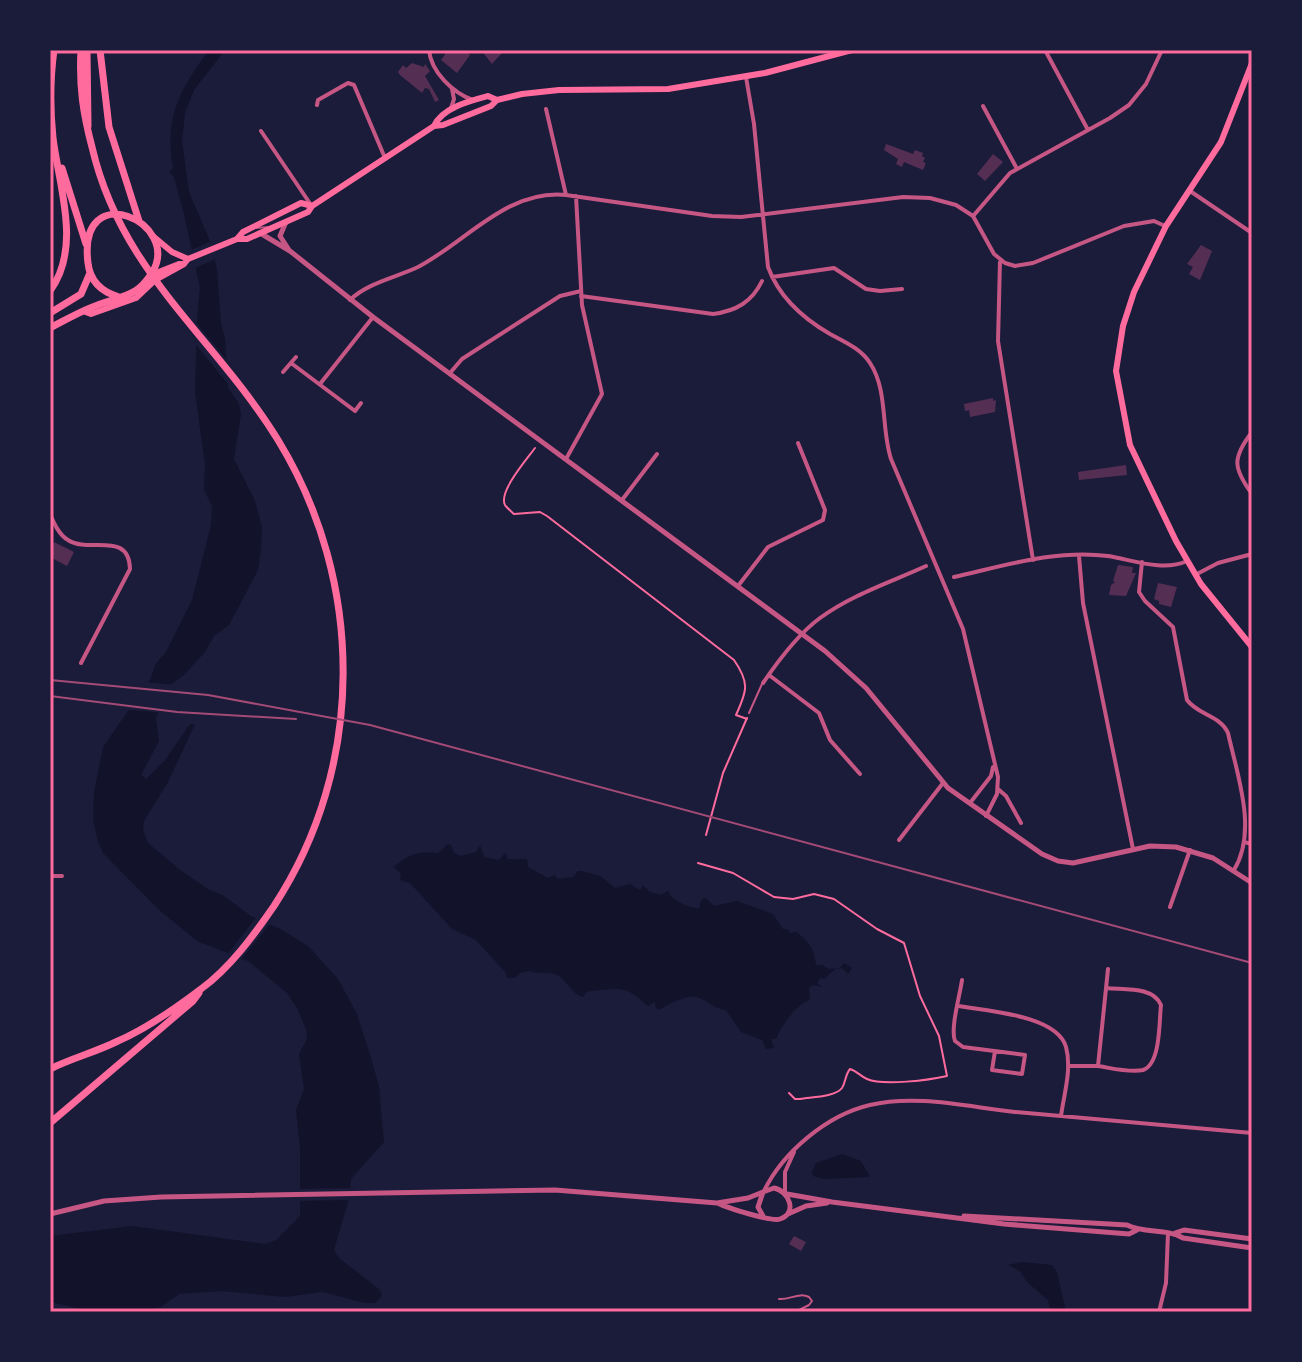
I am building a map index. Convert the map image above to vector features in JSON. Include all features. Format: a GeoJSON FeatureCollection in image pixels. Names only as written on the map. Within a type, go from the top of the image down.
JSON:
{"type":"FeatureCollection","features":[{"type":"Feature","properties":{"kind":"main road"},"geometry":{"type":"LineString","coordinates":[[50,291],[60,274],[66,240],[53,137],[54,50]]}},
{"type":"Feature","properties":{"kind":"main road"},"geometry":{"type":"LineString","coordinates":[[50,1123],[193,1001],[234,958],[265,919],[287,884],[311,835],[328,786],[338,739],[344,673],[342,625],[326,546],[299,478],[262,416],[138,257],[105,194],[81,100],[84,50]]}},
{"type":"Feature","properties":{"kind":"main road"},"geometry":{"type":"LineString","coordinates":[[100,50],[109,127],[139,221]]}},
{"type":"Feature","properties":{"kind":"main road"},"geometry":{"type":"LineString","coordinates":[[434,126],[438,116],[488,96],[497,100],[559,90],[659,90],[746,77],[852,50]]}},
{"type":"Feature","properties":{"kind":"main road"},"geometry":{"type":"LineString","coordinates":[[1252,63],[1221,142],[1166,226],[1129,304],[1116,371],[1130,445],[1187,561],[1252,647]]}},
{"type":"Feature","properties":{"kind":"main road"},"geometry":{"type":"LineString","coordinates":[[237,239],[247,239],[308,212],[312,206],[434,126],[491,106],[497,100]]}},
{"type":"Feature","properties":{"kind":"main road"},"geometry":{"type":"LineString","coordinates":[[53,137],[87,250],[90,273],[101,289],[119,297]]}},
{"type":"Feature","properties":{"kind":"main road"},"geometry":{"type":"LineString","coordinates":[[151,275],[237,239],[301,203],[312,206]]}},
{"type":"Feature","properties":{"kind":"main road"},"geometry":{"type":"LineString","coordinates":[[87,250],[91,229],[102,217],[120,213],[139,221],[186,262]]}},
{"type":"Feature","properties":{"kind":"main road"},"geometry":{"type":"LineString","coordinates":[[50,328],[83,311],[135,291],[151,275],[157,261],[154,237]]}},
{"type":"Feature","properties":{"kind":"main road"},"geometry":{"type":"LineString","coordinates":[[83,311],[91,314],[136,298],[155,280],[181,269],[186,262]]}},
{"type":"Feature","properties":{"kind":"main road"},"geometry":{"type":"LineString","coordinates":[[50,313],[81,294],[90,273]]}},
{"type":"Feature","properties":{"kind":"main road"},"geometry":{"type":"LineString","coordinates":[[50,1069],[140,1030],[200,991]]}},
{"type":"Feature","properties":{"kind":"street"},"geometry":{"type":"LineString","coordinates":[[429,50],[434,67],[451,87],[473,100]]}},
{"type":"Feature","properties":{"kind":"street"},"geometry":{"type":"LineString","coordinates":[[1045,50],[1088,130]]}},
{"type":"Feature","properties":{"kind":"street"},"geometry":{"type":"LineString","coordinates":[[973,216],[1017,168],[1116,115],[1135,98],[1162,52],[1154,50]]}},
{"type":"Feature","properties":{"kind":"street"},"geometry":{"type":"LineString","coordinates":[[746,77],[754,124],[768,267],[772,277],[800,313],[861,352],[872,366],[879,387],[891,459],[963,629],[998,789],[986,816]]}},
{"type":"Feature","properties":{"kind":"street"},"geometry":{"type":"LineString","coordinates":[[317,105],[318,100],[348,83],[354,85],[386,158]]}},
{"type":"Feature","properties":{"kind":"street"},"geometry":{"type":"LineString","coordinates":[[450,110],[454,99],[451,87]]}},
{"type":"Feature","properties":{"kind":"street"},"geometry":{"type":"LineString","coordinates":[[983,106],[1017,168]]}},
{"type":"Feature","properties":{"kind":"street"},"geometry":{"type":"LineString","coordinates":[[546,109],[566,195]]}},
{"type":"Feature","properties":{"kind":"street"},"geometry":{"type":"LineString","coordinates":[[261,131],[312,206]]}},
{"type":"Feature","properties":{"kind":"street"},"geometry":{"type":"LineString","coordinates":[[1190,191],[1252,233]]}},
{"type":"Feature","properties":{"kind":"street"},"geometry":{"type":"LineString","coordinates":[[350,300],[364,290],[431,259],[513,205],[536,196],[576,196],[712,216],[762,216],[913,197],[948,202],[973,216],[991,250],[1001,260],[1015,266],[1027,265],[1124,226],[1154,221],[1166,226]]}},
{"type":"Feature","properties":{"kind":"street"},"geometry":{"type":"LineString","coordinates":[[566,459],[602,394],[581,293],[576,196]]}},
{"type":"Feature","properties":{"kind":"street"},"geometry":{"type":"LineString","coordinates":[[286,222],[280,236],[290,251]]}},
{"type":"Feature","properties":{"kind":"street"},"geometry":{"type":"LineString","coordinates":[[260,233],[290,251],[350,300],[804,634],[866,688],[943,783],[1033,849],[1058,861],[1083,862],[1156,846],[1190,850],[1213,858],[1252,883]]}},
{"type":"Feature","properties":{"kind":"street"},"geometry":{"type":"LineString","coordinates":[[1001,260],[998,341],[1033,560]]}},
{"type":"Feature","properties":{"kind":"street"},"geometry":{"type":"LineString","coordinates":[[772,277],[834,268],[866,289],[902,289]]}},
{"type":"Feature","properties":{"kind":"street"},"geometry":{"type":"LineString","coordinates":[[450,373],[462,359],[560,296],[581,293],[713,314],[746,303],[762,281]]}},
{"type":"Feature","properties":{"kind":"street"},"geometry":{"type":"LineString","coordinates":[[320,384],[373,317]]}},
{"type":"Feature","properties":{"kind":"street"},"geometry":{"type":"LineString","coordinates":[[283,372],[296,357]]}},
{"type":"Feature","properties":{"kind":"street"},"geometry":{"type":"LineString","coordinates":[[291,363],[355,411],[361,403]]}},
{"type":"Feature","properties":{"kind":"street"},"geometry":{"type":"LineString","coordinates":[[1252,432],[1240,448],[1237,465],[1239,476],[1252,494]]}},
{"type":"Feature","properties":{"kind":"street"},"geometry":{"type":"LineString","coordinates":[[738,586],[768,547],[823,520],[825,510],[798,443]]}},
{"type":"Feature","properties":{"kind":"street"},"geometry":{"type":"LineString","coordinates":[[622,500],[657,454]]}},
{"type":"Feature","properties":{"kind":"street"},"geometry":{"type":"LineString","coordinates":[[50,514],[67,540],[118,547],[128,554],[130,562],[130,569],[81,663]]}},
{"type":"Feature","properties":{"kind":"street"},"geometry":{"type":"LineString","coordinates":[[1195,575],[1213,564],[1252,554]]}},
{"type":"Feature","properties":{"kind":"street"},"geometry":{"type":"LineString","coordinates":[[954,577],[1033,560],[1079,556],[1098,555],[1171,566],[1187,561]]}},
{"type":"Feature","properties":{"kind":"street"},"geometry":{"type":"LineString","coordinates":[[1079,556],[1085,613],[1133,849]]}},
{"type":"Feature","properties":{"kind":"street"},"geometry":{"type":"LineString","coordinates":[[1142,562],[1139,592],[1173,627],[1187,700],[1191,706],[1227,728],[1243,805],[1244,842],[1242,855],[1234,870]]}},
{"type":"Feature","properties":{"kind":"street"},"geometry":{"type":"LineString","coordinates":[[763,683],[815,622],[836,607],[926,566]]}},
{"type":"Feature","properties":{"kind":"street"},"geometry":{"type":"LineString","coordinates":[[768,675],[819,713],[830,740],[860,774]]}},
{"type":"Feature","properties":{"kind":"street"},"geometry":{"type":"LineString","coordinates":[[969,805],[991,776],[994,765]]}},
{"type":"Feature","properties":{"kind":"street"},"geometry":{"type":"LineString","coordinates":[[50,777],[50,810]]}},
{"type":"Feature","properties":{"kind":"street"},"geometry":{"type":"LineString","coordinates":[[899,840],[943,783]]}},
{"type":"Feature","properties":{"kind":"street"},"geometry":{"type":"LineString","coordinates":[[998,789],[1006,796],[1021,823]]}},
{"type":"Feature","properties":{"kind":"street"},"geometry":{"type":"LineString","coordinates":[[1244,842],[1252,844]]}},
{"type":"Feature","properties":{"kind":"street"},"geometry":{"type":"LineString","coordinates":[[1170,907],[1190,850]]}},
{"type":"Feature","properties":{"kind":"street"},"geometry":{"type":"LineString","coordinates":[[50,876],[62,876]]}},
{"type":"Feature","properties":{"kind":"street"},"geometry":{"type":"LineString","coordinates":[[1098,1066],[1108,969]]}},
{"type":"Feature","properties":{"kind":"street"},"geometry":{"type":"LineString","coordinates":[[962,980],[952,1028],[955,1041],[963,1047],[995,1051],[1025,1055],[1022,1074],[992,1070],[995,1051]]}},
{"type":"Feature","properties":{"kind":"street"},"geometry":{"type":"LineString","coordinates":[[1068,1066],[1140,1071],[1156,1059],[1161,1005],[1158,998],[1150,992],[1106,988]]}},
{"type":"Feature","properties":{"kind":"street"},"geometry":{"type":"LineString","coordinates":[[959,1006],[1034,1020],[1048,1027],[1065,1045],[1068,1066],[1061,1116]]}},
{"type":"Feature","properties":{"kind":"street"},"geometry":{"type":"LineString","coordinates":[[763,1216],[758,1207],[763,1191],[783,1160],[843,1115],[887,1101],[961,1105],[1252,1133]]}},
{"type":"Feature","properties":{"kind":"street"},"geometry":{"type":"LineString","coordinates":[[788,1214],[790,1201],[786,1193],[785,1172],[794,1152]]}},
{"type":"Feature","properties":{"kind":"street"},"geometry":{"type":"LineString","coordinates":[[717,1203],[748,1198],[774,1188],[832,1202],[951,1216],[1127,1225],[1137,1230],[1252,1248]]}},
{"type":"Feature","properties":{"kind":"street"},"geometry":{"type":"LineString","coordinates":[[50,1214],[84,1205],[128,1199],[555,1190],[717,1203],[774,1220],[806,1206],[832,1202]]}},
{"type":"Feature","properties":{"kind":"street"},"geometry":{"type":"LineString","coordinates":[[1171,1233],[1184,1230],[1252,1239]]}},
{"type":"Feature","properties":{"kind":"street"},"geometry":{"type":"LineString","coordinates":[[1159,1312],[1166,1283],[1171,1233]]}},
{"type":"Feature","properties":{"kind":"lane"},"geometry":{"type":"LineString","coordinates":[[253,228],[267,226],[280,236]]}},
{"type":"Feature","properties":{"kind":"lane"},"geometry":{"type":"LineString","coordinates":[[749,713],[763,683]]}},
{"type":"Feature","properties":{"kind":"lane"},"geometry":{"type":"LineString","coordinates":[[779,1299],[803,1295],[811,1299],[809,1305],[795,1312]]}},
{"type":"Feature","properties":{"kind":"path"},"geometry":{"type":"LineString","coordinates":[[535,448],[506,490],[503,500],[507,507],[514,514],[540,512],[734,660],[741,669],[746,691],[736,715],[747,719]]}},
{"type":"Feature","properties":{"kind":"path"},"geometry":{"type":"LineString","coordinates":[[706,835],[729,757],[749,713]]}},
{"type":"Feature","properties":{"kind":"path"},"geometry":{"type":"LineString","coordinates":[[698,863],[733,873],[774,897],[793,899],[814,894],[834,899],[877,929],[904,943],[920,996],[939,1036],[947,1076],[918,1082],[877,1081],[850,1069],[843,1087],[836,1093],[800,1099],[789,1093]]}},
{"type":"Feature","properties":{"kind":"shaded area"},"geometry":{"type":"Polygon","coordinates":[[[209,50],[225,50],[194,90],[185,113],[182,141],[189,192],[210,241],[217,269],[228,388],[239,404],[241,414],[234,459],[255,501],[262,527],[261,549],[258,570],[229,625],[214,636],[205,652],[170,685],[156,718],[159,741],[141,775],[146,779],[165,760],[190,724],[195,724],[168,782],[144,821],[143,830],[148,843],[180,870],[251,916],[309,947],[338,979],[357,1014],[379,1087],[384,1142],[351,1179],[348,1202],[334,1250],[339,1258],[380,1290],[382,1296],[375,1303],[365,1303],[323,1292],[285,1297],[222,1291],[179,1294],[161,1307],[129,1312],[95,1312],[50,1302],[50,1236],[132,1226],[266,1244],[276,1240],[300,1216],[300,1148],[296,1110],[304,1089],[299,1054],[307,1039],[297,1008],[287,993],[248,961],[197,941],[158,909],[103,853],[93,820],[94,792],[103,747],[151,678],[155,665],[166,652],[192,600],[211,525],[212,506],[204,490],[205,465],[195,392],[200,288],[184,214],[174,177],[169,172],[173,168],[171,134],[177,105],[182,91],[209,50]]]}},
{"type":"Feature","properties":{"kind":"shaded area"},"geometry":{"type":"Polygon","coordinates":[[[448,844],[454,853],[461,856],[476,852],[480,845],[484,857],[499,860],[505,853],[508,859],[527,859],[528,867],[548,878],[555,875],[558,879],[573,877],[582,871],[600,876],[615,888],[630,884],[640,890],[643,885],[650,892],[661,895],[668,891],[677,901],[695,908],[699,908],[702,899],[706,898],[714,906],[737,901],[773,914],[783,929],[788,929],[790,933],[797,932],[811,946],[816,965],[829,969],[840,968],[844,963],[852,968],[848,974],[842,968],[835,969],[824,979],[820,978],[817,983],[822,987],[809,987],[810,1000],[790,1015],[776,1039],[771,1039],[774,1048],[766,1049],[762,1040],[741,1032],[726,1010],[697,997],[683,999],[659,1010],[655,1002],[648,1006],[622,990],[590,991],[584,997],[580,996],[554,974],[530,971],[507,978],[476,940],[452,929],[410,883],[400,880],[401,874],[394,867],[414,854],[438,853],[448,844]]]}},
{"type":"Feature","properties":{"kind":"shaded area"},"geometry":{"type":"Polygon","coordinates":[[[842,1154],[861,1161],[870,1177],[825,1179],[813,1176],[816,1163],[842,1154]]]}},
{"type":"Feature","properties":{"kind":"shaded area"},"geometry":{"type":"Polygon","coordinates":[[[1021,1262],[1052,1265],[1057,1272],[1066,1312],[1051,1312],[1048,1300],[1027,1282],[1020,1271],[1008,1265],[1021,1262]]]}},
{"type":"Feature","properties":{"kind":"pier"},"geometry":{"type":"Polygon","coordinates":[[[214,240],[218,258],[193,269],[191,250],[214,240]]]}},
{"type":"Feature","properties":{"kind":"pier"},"geometry":{"type":"Polygon","coordinates":[[[193,319],[231,365],[232,387],[240,399],[193,341],[193,319]]]}},
{"type":"Feature","properties":{"kind":"pier"},"geometry":{"type":"Polygon","coordinates":[[[143,682],[177,685],[162,713],[123,709],[143,682]]]}},
{"type":"Feature","properties":{"kind":"pier"},"geometry":{"type":"Polygon","coordinates":[[[258,915],[271,921],[262,934],[239,962],[226,956],[258,915]]]}},
{"type":"Feature","properties":{"kind":"pier"},"geometry":{"type":"Polygon","coordinates":[[[354,1188],[352,1200],[297,1201],[296,1189],[354,1188]]]}},
{"type":"Feature","properties":{"kind":"building"},"geometry":{"type":"Polygon","coordinates":[[[448,50],[466,50],[470,55],[457,73],[441,60],[448,50]]]}},
{"type":"Feature","properties":{"kind":"building"},"geometry":{"type":"Polygon","coordinates":[[[481,50],[500,50],[502,53],[492,64],[481,50]]]}},
{"type":"Feature","properties":{"kind":"building"},"geometry":{"type":"Polygon","coordinates":[[[412,63],[424,67],[425,64],[430,71],[425,76],[439,100],[435,102],[429,89],[425,88],[422,93],[400,75],[398,72],[403,65],[406,68],[412,63]]]}},
{"type":"Feature","properties":{"kind":"building"},"geometry":{"type":"Polygon","coordinates":[[[886,144],[913,154],[915,150],[923,153],[923,162],[926,163],[923,170],[904,162],[902,167],[896,164],[898,159],[884,150],[886,144]]]}},
{"type":"Feature","properties":{"kind":"building"},"geometry":{"type":"Polygon","coordinates":[[[993,154],[1003,162],[985,181],[977,174],[993,154]]]}},
{"type":"Feature","properties":{"kind":"building"},"geometry":{"type":"Polygon","coordinates":[[[1201,245],[1212,251],[1200,280],[1189,274],[1193,267],[1187,264],[1201,245]]]}},
{"type":"Feature","properties":{"kind":"building"},"geometry":{"type":"Polygon","coordinates":[[[993,398],[993,401],[996,400],[995,412],[970,417],[969,410],[965,411],[964,404],[993,398]]]}},
{"type":"Feature","properties":{"kind":"building"},"geometry":{"type":"Polygon","coordinates":[[[1126,465],[1127,475],[1079,480],[1078,472],[1126,465]]]}},
{"type":"Feature","properties":{"kind":"building"},"geometry":{"type":"Polygon","coordinates":[[[54,542],[74,552],[67,566],[50,557],[54,542]]]}},
{"type":"Feature","properties":{"kind":"building"},"geometry":{"type":"Polygon","coordinates":[[[1118,565],[1133,567],[1132,573],[1136,573],[1126,596],[1109,595],[1118,565]]]}},
{"type":"Feature","properties":{"kind":"building"},"geometry":{"type":"Polygon","coordinates":[[[1158,583],[1177,587],[1171,607],[1154,599],[1158,583]]]}},
{"type":"Feature","properties":{"kind":"building"},"geometry":{"type":"Polygon","coordinates":[[[794,1236],[806,1242],[801,1251],[789,1244],[794,1236]]]}},
{"type":"Feature","properties":{"kind":"railway"},"geometry":{"type":"LineString","coordinates":[[50,680],[208,695],[370,725],[1252,963]]}},
{"type":"Feature","properties":{"kind":"railway"},"geometry":{"type":"LineString","coordinates":[[50,696],[177,712],[296,719]]}}]}
